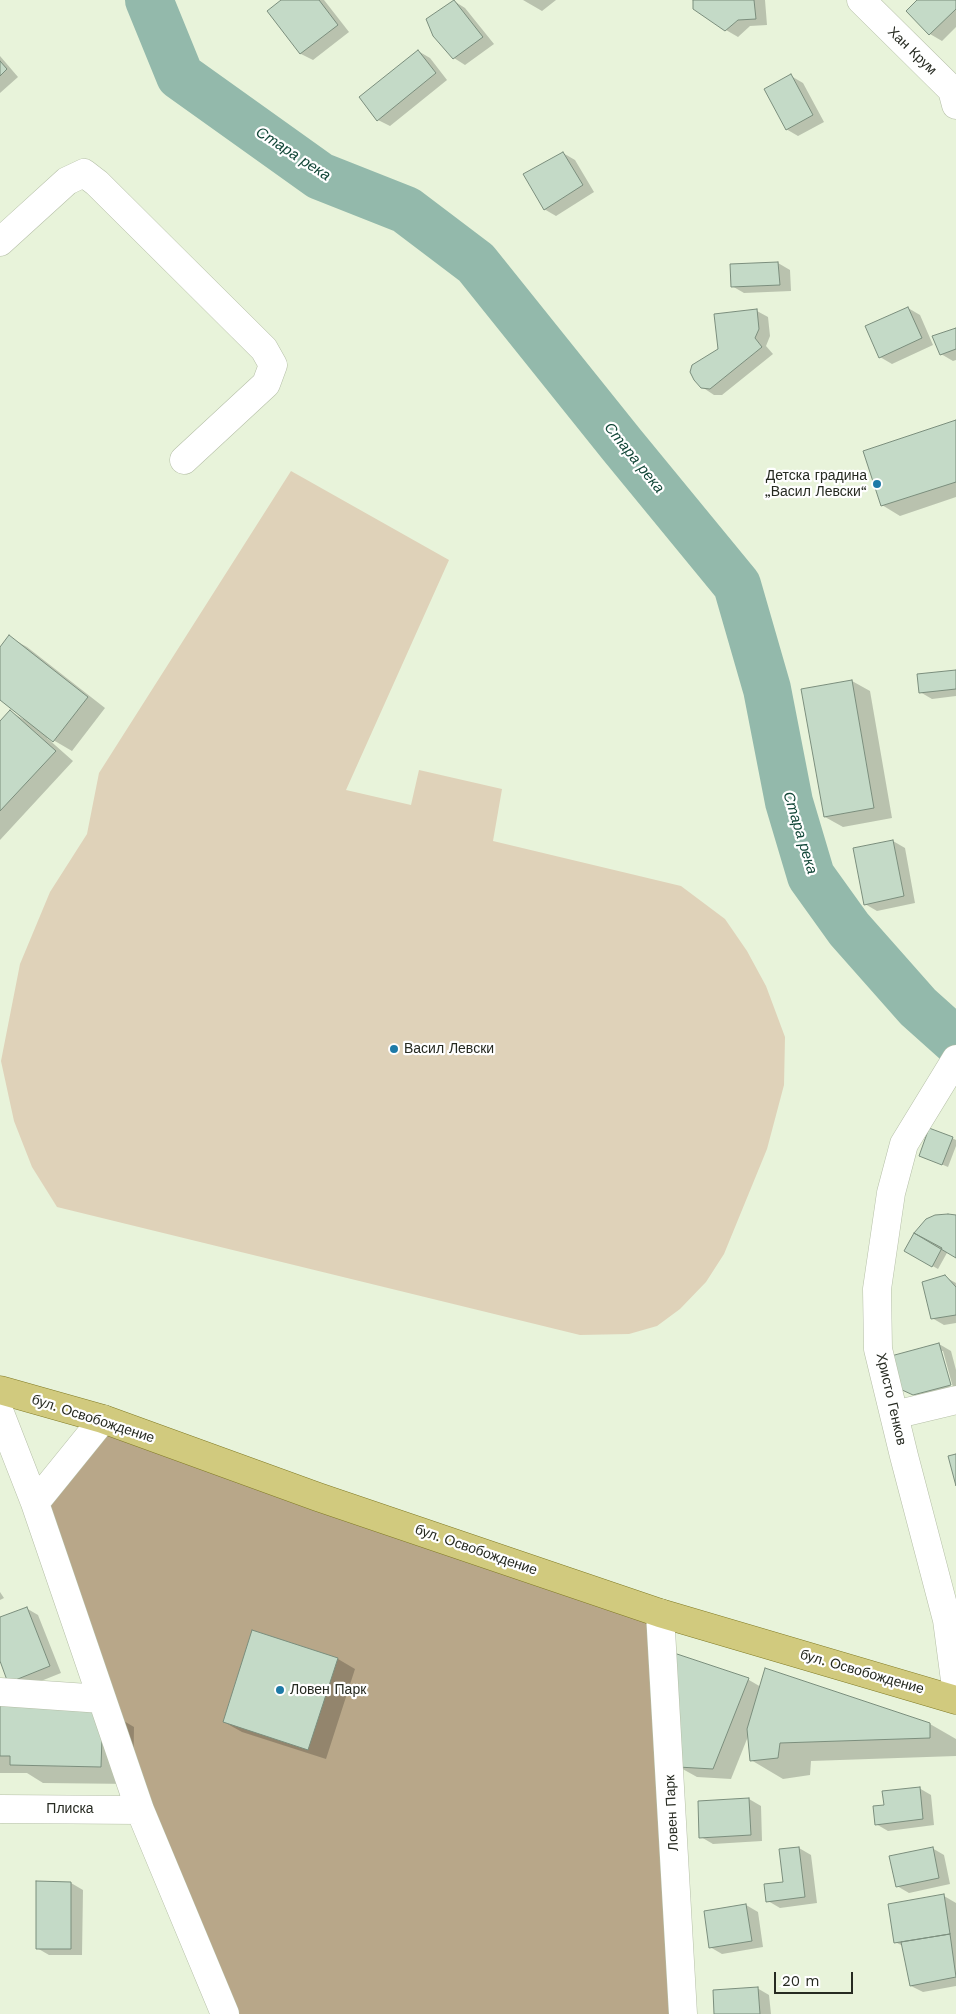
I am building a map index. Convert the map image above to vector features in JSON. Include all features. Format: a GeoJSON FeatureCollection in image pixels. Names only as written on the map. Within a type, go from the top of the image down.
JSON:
{"type":"FeatureCollection","features":[{"type":"Feature","properties":{"kind":"main road","name":"бул. Освобождение"},"geometry":{"type":"LineString","coordinates":[[0,1390],[103,1419],[318,1497],[660,1613],[956,1700]]}},
{"type":"Feature","properties":{"kind":"street","name":"Хан Крум"},"geometry":{"type":"LineString","coordinates":[[861,0],[955,96]]}},
{"type":"Feature","properties":{"kind":"street"},"geometry":{"type":"LineString","coordinates":[[0,242],[67,181],[84,173],[97,183],[264,349],[273,365],[266,384],[184,460]]}},
{"type":"Feature","properties":{"kind":"street","name":"Христо Генков"},"geometry":{"type":"LineString","coordinates":[[956,1059],[904,1144],[891,1192],[877,1289],[878,1349],[947,1620],[956,1688]]}},
{"type":"Feature","properties":{"kind":"street"},"geometry":{"type":"LineString","coordinates":[[894,1415],[956,1400]]}},
{"type":"Feature","properties":{"kind":"street"},"geometry":{"type":"LineString","coordinates":[[0,1412],[35,1503],[140,1810],[224,2014]]}},
{"type":"Feature","properties":{"kind":"street"},"geometry":{"type":"LineString","coordinates":[[35,1503],[103,1419]]}},
{"type":"Feature","properties":{"kind":"street","name":"Ловен Парк"},"geometry":{"type":"LineString","coordinates":[[660,1613],[683,2014]]}},
{"type":"Feature","properties":{"kind":"street"},"geometry":{"type":"LineString","coordinates":[[0,1692],[102,1699]]}},
{"type":"Feature","properties":{"kind":"street","name":"Плиска"},"geometry":{"type":"LineString","coordinates":[[0,1809],[140,1810]]}},
{"type":"Feature","properties":{"kind":"shaded area","name":"Васил Левски"},"geometry":{"type":"Polygon","coordinates":[[[291,471],[449,560],[346,790],[411,805],[419,770],[502,789],[493,841],[681,886],[725,919],[747,951],[766,986],[785,1037],[784,1085],[767,1149],[724,1254],[706,1282],[680,1309],[657,1326],[629,1334],[580,1335],[57,1207],[32,1167],[14,1121],[1,1061],[20,964],[50,892],[87,834],[99,773],[291,471]]]}},
{"type":"Feature","properties":{"kind":"shaded area"},"geometry":{"type":"Polygon","coordinates":[[[103,1419],[660,1613],[683,2014],[225,2014],[35,1503],[103,1419]]]}},
{"type":"Feature","properties":{"kind":"building"},"geometry":{"type":"Polygon","coordinates":[[[281,0],[319,0],[338,25],[300,54],[267,11],[281,0]]]}},
{"type":"Feature","properties":{"kind":"building"},"geometry":{"type":"Polygon","coordinates":[[[454,0],[483,37],[453,59],[433,36],[426,19],[454,0]]]}},
{"type":"Feature","properties":{"kind":"building"},"geometry":{"type":"Polygon","coordinates":[[[693,0],[754,0],[756,19],[738,20],[725,31],[693,9],[693,0]]]}},
{"type":"Feature","properties":{"kind":"building"},"geometry":{"type":"Polygon","coordinates":[[[917,0],[956,0],[956,9],[929,35],[906,11],[917,0]]]}},
{"type":"Feature","properties":{"kind":"building"},"geometry":{"type":"Polygon","coordinates":[[[418,50],[436,73],[377,121],[359,97],[418,50]]]}},
{"type":"Feature","properties":{"kind":"building"},"geometry":{"type":"Polygon","coordinates":[[[0,61],[7,69],[0,76],[0,61]]]}},
{"type":"Feature","properties":{"kind":"building"},"geometry":{"type":"Polygon","coordinates":[[[791,74],[813,115],[786,130],[764,89],[791,74]]]}},
{"type":"Feature","properties":{"kind":"building"},"geometry":{"type":"Polygon","coordinates":[[[563,152],[583,185],[544,210],[523,174],[563,152]]]}},
{"type":"Feature","properties":{"kind":"building"},"geometry":{"type":"Polygon","coordinates":[[[778,262],[780,285],[731,287],[730,264],[778,262]]]}},
{"type":"Feature","properties":{"kind":"building"},"geometry":{"type":"Polygon","coordinates":[[[908,307],[922,338],[879,358],[865,326],[908,307]]]}},
{"type":"Feature","properties":{"kind":"building"},"geometry":{"type":"Polygon","coordinates":[[[757,309],[759,329],[755,338],[762,347],[710,389],[701,388],[690,372],[692,365],[718,349],[714,314],[757,309]]]}},
{"type":"Feature","properties":{"kind":"building"},"geometry":{"type":"Polygon","coordinates":[[[956,328],[956,349],[940,355],[932,336],[956,328]]]}},
{"type":"Feature","properties":{"kind":"building"},"geometry":{"type":"Polygon","coordinates":[[[956,420],[956,482],[881,506],[863,451],[956,420]]]}},
{"type":"Feature","properties":{"kind":"building"},"geometry":{"type":"Polygon","coordinates":[[[9,635],[88,697],[53,742],[0,700],[0,647],[9,635]]]}},
{"type":"Feature","properties":{"kind":"building"},"geometry":{"type":"Polygon","coordinates":[[[956,670],[956,689],[919,693],[917,674],[956,670]]]}},
{"type":"Feature","properties":{"kind":"building"},"geometry":{"type":"Polygon","coordinates":[[[852,680],[874,808],[824,817],[801,689],[852,680]]]}},
{"type":"Feature","properties":{"kind":"building"},"geometry":{"type":"Polygon","coordinates":[[[10,710],[56,751],[0,811],[0,721],[10,710]]]}},
{"type":"Feature","properties":{"kind":"building"},"geometry":{"type":"Polygon","coordinates":[[[893,840],[904,896],[864,905],[853,848],[893,840]]]}},
{"type":"Feature","properties":{"kind":"building"},"geometry":{"type":"Polygon","coordinates":[[[929,1128],[953,1137],[942,1165],[919,1156],[929,1128]]]}},
{"type":"Feature","properties":{"kind":"building"},"geometry":{"type":"Polygon","coordinates":[[[935,1215],[956,1215],[956,1258],[914,1233],[926,1219],[935,1215]]]}},
{"type":"Feature","properties":{"kind":"building"},"geometry":{"type":"Polygon","coordinates":[[[914,1233],[942,1248],[932,1267],[904,1251],[914,1233]]]}},
{"type":"Feature","properties":{"kind":"building"},"geometry":{"type":"Polygon","coordinates":[[[945,1275],[956,1287],[956,1315],[931,1319],[922,1282],[945,1275]]]}},
{"type":"Feature","properties":{"kind":"building"},"geometry":{"type":"Polygon","coordinates":[[[939,1343],[951,1385],[913,1395],[900,1389],[891,1356],[939,1343]]]}},
{"type":"Feature","properties":{"kind":"building"},"geometry":{"type":"Polygon","coordinates":[[[956,1454],[956,1486],[948,1456],[956,1454]]]}},
{"type":"Feature","properties":{"kind":"building"},"geometry":{"type":"Polygon","coordinates":[[[27,1607],[50,1666],[8,1683],[0,1661],[0,1617],[27,1607]]]}},
{"type":"Feature","properties":{"kind":"building","name":"Ловен Парк"},"geometry":{"type":"Polygon","coordinates":[[[252,1630],[338,1658],[308,1750],[223,1722],[252,1630]]]}},
{"type":"Feature","properties":{"kind":"building"},"geometry":{"type":"Polygon","coordinates":[[[671,1652],[749,1678],[713,1769],[678,1767],[671,1652]]]}},
{"type":"Feature","properties":{"kind":"building"},"geometry":{"type":"Polygon","coordinates":[[[765,1668],[930,1723],[930,1738],[780,1743],[778,1758],[750,1761],[747,1729],[765,1668]]]}},
{"type":"Feature","properties":{"kind":"building"},"geometry":{"type":"Polygon","coordinates":[[[0,1700],[103,1707],[101,1767],[10,1765],[10,1756],[0,1756],[0,1700]]]}},
{"type":"Feature","properties":{"kind":"building"},"geometry":{"type":"Polygon","coordinates":[[[920,1787],[923,1819],[875,1825],[873,1806],[884,1805],[882,1791],[920,1787]]]}},
{"type":"Feature","properties":{"kind":"building"},"geometry":{"type":"Polygon","coordinates":[[[749,1798],[751,1835],[699,1838],[698,1801],[749,1798]]]}},
{"type":"Feature","properties":{"kind":"building"},"geometry":{"type":"Polygon","coordinates":[[[799,1847],[805,1897],[766,1902],[764,1884],[783,1882],[779,1849],[799,1847]]]}},
{"type":"Feature","properties":{"kind":"building"},"geometry":{"type":"Polygon","coordinates":[[[933,1847],[939,1878],[896,1887],[889,1856],[933,1847]]]}},
{"type":"Feature","properties":{"kind":"building"},"geometry":{"type":"Polygon","coordinates":[[[36,1881],[71,1882],[71,1949],[36,1949],[36,1881]]]}},
{"type":"Feature","properties":{"kind":"building"},"geometry":{"type":"Polygon","coordinates":[[[944,1894],[950,1934],[894,1943],[888,1904],[944,1894]]]}},
{"type":"Feature","properties":{"kind":"building"},"geometry":{"type":"Polygon","coordinates":[[[746,1904],[752,1941],[709,1948],[704,1911],[746,1904]]]}},
{"type":"Feature","properties":{"kind":"building"},"geometry":{"type":"Polygon","coordinates":[[[950,1934],[956,1977],[910,1986],[901,1942],[950,1934]]]}},
{"type":"Feature","properties":{"kind":"building"},"geometry":{"type":"Polygon","coordinates":[[[758,1987],[760,2014],[714,2014],[713,1990],[758,1987]]]}},
{"type":"Feature","properties":{"kind":"waterway","name":"Стара река"},"geometry":{"type":"LineString","coordinates":[[149,0],[180,76],[320,176],[406,210],[476,263],[737,585],[767,689],[789,802],[811,876],[849,929],[918,1007],[956,1041]]}},
{"type":"Feature","properties":{"kind":"place","name":"Детска градина „Васил Левски“"},"geometry":{"type":"Point","coordinates":[877,484]}},
{"type":"Feature","properties":{"kind":"place","name":"Васил Левски"},"geometry":{"type":"Point","coordinates":[394,1049]}},
{"type":"Feature","properties":{"kind":"place","name":"Ловен Парк"},"geometry":{"type":"Point","coordinates":[280,1690]}}]}
